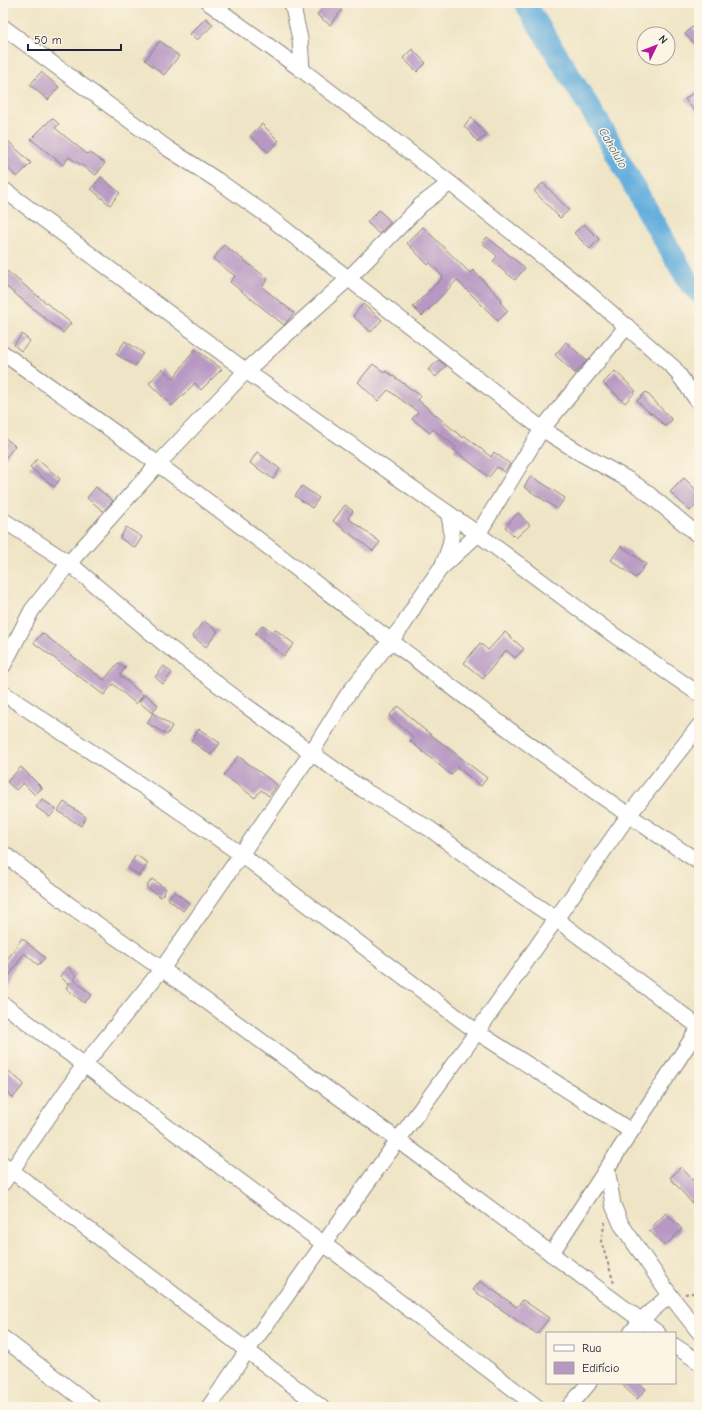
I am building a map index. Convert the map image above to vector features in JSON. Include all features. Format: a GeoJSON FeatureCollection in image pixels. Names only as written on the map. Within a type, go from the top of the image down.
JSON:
{"type":"FeatureCollection","features":[{"type":"Feature","properties":{"kind":"street"},"geometry":{"type":"LineString","coordinates":[[209,3],[302,70],[450,183],[586,291],[674,368],[699,403]]}},
{"type":"Feature","properties":{"kind":"street"},"geometry":{"type":"LineString","coordinates":[[292,3],[300,39],[302,70]]}},
{"type":"Feature","properties":{"kind":"street"},"geometry":{"type":"LineString","coordinates":[[3,27],[167,148],[217,180],[268,216],[542,429],[646,491],[699,536]]}},
{"type":"Feature","properties":{"kind":"street"},"geometry":{"type":"LineString","coordinates":[[3,666],[32,610],[69,563],[158,464],[246,371],[348,279],[421,205],[450,183]]}},
{"type":"Feature","properties":{"kind":"street"},"geometry":{"type":"LineString","coordinates":[[3,189],[246,371],[478,534],[615,636],[699,694]]}},
{"type":"Feature","properties":{"kind":"street"},"geometry":{"type":"LineString","coordinates":[[440,569],[478,534],[542,429],[627,326]]}},
{"type":"Feature","properties":{"kind":"street"},"geometry":{"type":"LineString","coordinates":[[3,353],[158,464],[391,642],[628,816],[699,862]]}},
{"type":"Feature","properties":{"kind":"street"},"geometry":{"type":"LineString","coordinates":[[321,1407],[247,1350],[6,1173],[84,1065],[162,969],[311,753],[348,694],[391,642],[440,569],[448,553],[452,537],[452,529],[448,513]]}},
{"type":"Feature","properties":{"kind":"street"},"geometry":{"type":"LineString","coordinates":[[3,520],[69,563],[162,642],[311,753],[362,789],[430,829],[492,875],[556,919],[699,1028],[551,1254]]}},
{"type":"Feature","properties":{"kind":"street"},"geometry":{"type":"LineString","coordinates":[[3,693],[159,797],[242,855],[477,1032],[631,1131]]}},
{"type":"Feature","properties":{"kind":"street"},"geometry":{"type":"LineString","coordinates":[[209,1407],[247,1350],[477,1032],[628,816],[699,726]]}},
{"type":"Feature","properties":{"kind":"street"},"geometry":{"type":"LineString","coordinates":[[3,854],[68,904],[162,969],[398,1140],[657,1332]]}},
{"type":"Feature","properties":{"kind":"street"},"geometry":{"type":"LineString","coordinates":[[3,1004],[324,1244],[537,1407]]}},
{"type":"Feature","properties":{"kind":"street"},"geometry":{"type":"LineString","coordinates":[[607,1168],[613,1205],[622,1224],[670,1295],[699,1332]]}},
{"type":"Feature","properties":{"kind":"street"},"geometry":{"type":"LineString","coordinates":[[632,1332],[641,1320],[670,1295]]}},
{"type":"Feature","properties":{"kind":"street"},"geometry":{"type":"LineString","coordinates":[[3,1338],[93,1407]]}},
{"type":"Feature","properties":{"kind":"street"},"geometry":{"type":"LineString","coordinates":[[676,1347],[699,1362]]}},
{"type":"Feature","properties":{"kind":"street"},"geometry":{"type":"LineString","coordinates":[[569,1407],[588,1384]]}},
{"type":"Feature","properties":{"kind":"path"},"geometry":{"type":"LineString","coordinates":[[613,1205],[605,1220],[601,1241],[614,1284]]}},
{"type":"Feature","properties":{"kind":"building"},"geometry":{"type":"Polygon","coordinates":[[[327,3],[333,3],[342,10],[330,25],[317,15],[327,3]]]}},
{"type":"Feature","properties":{"kind":"building"},"geometry":{"type":"Polygon","coordinates":[[[206,18],[213,25],[197,40],[190,34],[206,18]]]}},
{"type":"Feature","properties":{"kind":"building"},"geometry":{"type":"Polygon","coordinates":[[[692,27],[699,34],[699,49],[685,34],[692,27]]]}},
{"type":"Feature","properties":{"kind":"building"},"geometry":{"type":"Polygon","coordinates":[[[160,41],[179,56],[164,75],[145,60],[160,41]]]}},
{"type":"Feature","properties":{"kind":"building"},"geometry":{"type":"Polygon","coordinates":[[[412,49],[426,63],[417,72],[403,58],[412,49]]]}},
{"type":"Feature","properties":{"kind":"building"},"geometry":{"type":"Polygon","coordinates":[[[41,72],[59,87],[48,100],[30,85],[41,72]]]}},
{"type":"Feature","properties":{"kind":"building"},"geometry":{"type":"Polygon","coordinates":[[[699,88],[699,116],[685,99],[699,88]]]}},
{"type":"Feature","properties":{"kind":"building"},"geometry":{"type":"Polygon","coordinates":[[[52,118],[59,124],[55,128],[87,154],[89,152],[105,163],[96,175],[69,157],[63,165],[31,139],[52,118]]]}},
{"type":"Feature","properties":{"kind":"building"},"geometry":{"type":"Polygon","coordinates":[[[472,118],[487,135],[478,142],[464,126],[472,118]]]}},
{"type":"Feature","properties":{"kind":"building"},"geometry":{"type":"Polygon","coordinates":[[[262,124],[279,141],[268,152],[250,136],[262,124]]]}},
{"type":"Feature","properties":{"kind":"building"},"geometry":{"type":"Polygon","coordinates":[[[3,136],[31,163],[17,177],[3,164],[3,136]]]}},
{"type":"Feature","properties":{"kind":"building"},"geometry":{"type":"Polygon","coordinates":[[[101,177],[120,193],[110,205],[91,189],[101,177]]]}},
{"type":"Feature","properties":{"kind":"building"},"geometry":{"type":"Polygon","coordinates":[[[543,183],[569,210],[560,218],[534,191],[543,183]]]}},
{"type":"Feature","properties":{"kind":"building"},"geometry":{"type":"Polygon","coordinates":[[[379,210],[391,222],[379,234],[367,222],[379,210]]]}},
{"type":"Feature","properties":{"kind":"building"},"geometry":{"type":"Polygon","coordinates":[[[584,224],[599,239],[590,249],[574,233],[584,224]]]}},
{"type":"Feature","properties":{"kind":"building"},"geometry":{"type":"Polygon","coordinates":[[[423,227],[470,273],[473,270],[502,300],[500,302],[508,311],[498,321],[457,280],[422,316],[413,307],[443,277],[430,263],[428,265],[407,243],[423,227]]]}},
{"type":"Feature","properties":{"kind":"building"},"geometry":{"type":"Polygon","coordinates":[[[487,237],[525,268],[515,280],[493,262],[497,256],[482,243],[487,237]]]}},
{"type":"Feature","properties":{"kind":"building"},"geometry":{"type":"Polygon","coordinates":[[[224,245],[268,279],[262,287],[294,313],[284,325],[230,282],[235,276],[213,259],[224,245]]]}},
{"type":"Feature","properties":{"kind":"building"},"geometry":{"type":"Polygon","coordinates":[[[7,271],[71,323],[63,333],[3,284],[3,276],[7,271]]]}},
{"type":"Feature","properties":{"kind":"building"},"geometry":{"type":"Polygon","coordinates":[[[363,304],[382,320],[371,332],[353,316],[363,304]]]}},
{"type":"Feature","properties":{"kind":"building"},"geometry":{"type":"Polygon","coordinates":[[[22,334],[30,341],[21,351],[14,345],[22,334]]]}},
{"type":"Feature","properties":{"kind":"building"},"geometry":{"type":"Polygon","coordinates":[[[125,341],[143,353],[135,366],[116,354],[125,341]]]}},
{"type":"Feature","properties":{"kind":"building"},"geometry":{"type":"Polygon","coordinates":[[[566,342],[587,361],[575,373],[555,355],[566,342]]]}},
{"type":"Feature","properties":{"kind":"building"},"geometry":{"type":"Polygon","coordinates":[[[195,349],[222,369],[201,390],[195,383],[172,406],[149,383],[162,369],[173,379],[195,349]]]}},
{"type":"Feature","properties":{"kind":"building"},"geometry":{"type":"Polygon","coordinates":[[[439,360],[446,366],[436,377],[428,370],[439,360]]]}},
{"type":"Feature","properties":{"kind":"building"},"geometry":{"type":"Polygon","coordinates":[[[373,364],[385,373],[386,371],[421,396],[418,400],[463,438],[465,436],[491,457],[494,452],[510,464],[504,472],[497,467],[489,477],[454,450],[456,447],[433,429],[430,433],[412,419],[418,412],[388,390],[378,401],[358,382],[373,364]]]}},
{"type":"Feature","properties":{"kind":"building"},"geometry":{"type":"Polygon","coordinates":[[[615,371],[636,391],[625,403],[603,383],[615,371]]]}},
{"type":"Feature","properties":{"kind":"building"},"geometry":{"type":"Polygon","coordinates":[[[646,392],[672,420],[665,426],[637,401],[646,392]]]}},
{"type":"Feature","properties":{"kind":"building"},"geometry":{"type":"Polygon","coordinates":[[[3,436],[15,446],[3,461],[3,436]]]}},
{"type":"Feature","properties":{"kind":"building"},"geometry":{"type":"Polygon","coordinates":[[[257,452],[280,469],[273,479],[250,463],[257,452]]]}},
{"type":"Feature","properties":{"kind":"building"},"geometry":{"type":"Polygon","coordinates":[[[37,459],[60,479],[54,487],[30,467],[37,459]]]}},
{"type":"Feature","properties":{"kind":"building"},"geometry":{"type":"Polygon","coordinates":[[[531,476],[565,498],[557,509],[524,487],[531,476]]]}},
{"type":"Feature","properties":{"kind":"building"},"geometry":{"type":"Polygon","coordinates":[[[684,478],[699,493],[699,502],[690,511],[670,492],[684,478]]]}},
{"type":"Feature","properties":{"kind":"building"},"geometry":{"type":"Polygon","coordinates":[[[302,486],[319,498],[312,508],[295,496],[302,486]]]}},
{"type":"Feature","properties":{"kind":"building"},"geometry":{"type":"Polygon","coordinates":[[[96,487],[113,501],[103,511],[87,498],[96,487]]]}},
{"type":"Feature","properties":{"kind":"building"},"geometry":{"type":"Polygon","coordinates":[[[345,505],[353,511],[348,518],[380,542],[373,551],[333,521],[345,505]]]}},
{"type":"Feature","properties":{"kind":"building"},"geometry":{"type":"Polygon","coordinates":[[[518,513],[530,525],[516,538],[505,527],[518,513]]]}},
{"type":"Feature","properties":{"kind":"building"},"geometry":{"type":"Polygon","coordinates":[[[126,527],[142,537],[135,548],[120,538],[126,527]]]}},
{"type":"Feature","properties":{"kind":"building"},"geometry":{"type":"Polygon","coordinates":[[[621,546],[646,564],[636,578],[611,560],[621,546]]]}},
{"type":"Feature","properties":{"kind":"building"},"geometry":{"type":"Polygon","coordinates":[[[204,621],[218,631],[206,647],[192,636],[204,621]]]}},
{"type":"Feature","properties":{"kind":"building"},"geometry":{"type":"Polygon","coordinates":[[[263,625],[272,632],[275,629],[294,644],[284,656],[255,634],[263,625]]]}},
{"type":"Feature","properties":{"kind":"building"},"geometry":{"type":"Polygon","coordinates":[[[505,632],[524,649],[515,658],[506,650],[483,679],[464,663],[480,643],[488,650],[505,632]]]}},
{"type":"Feature","properties":{"kind":"building"},"geometry":{"type":"Polygon","coordinates":[[[42,633],[104,680],[118,663],[125,668],[120,675],[143,695],[136,704],[113,684],[104,695],[34,643],[42,633]]]}},
{"type":"Feature","properties":{"kind":"building"},"geometry":{"type":"Polygon","coordinates":[[[164,666],[172,673],[163,684],[155,677],[164,666]]]}},
{"type":"Feature","properties":{"kind":"building"},"geometry":{"type":"Polygon","coordinates":[[[145,694],[158,705],[152,713],[139,702],[145,694]]]}},
{"type":"Feature","properties":{"kind":"building"},"geometry":{"type":"Polygon","coordinates":[[[398,706],[421,727],[487,778],[481,786],[457,767],[451,775],[410,741],[413,737],[389,716],[398,706]]]}},
{"type":"Feature","properties":{"kind":"building"},"geometry":{"type":"Polygon","coordinates":[[[153,713],[172,726],[167,735],[147,723],[153,713]]]}},
{"type":"Feature","properties":{"kind":"building"},"geometry":{"type":"Polygon","coordinates":[[[199,729],[220,743],[211,755],[191,741],[199,729]]]}},
{"type":"Feature","properties":{"kind":"building"},"geometry":{"type":"Polygon","coordinates":[[[238,756],[277,785],[269,796],[261,790],[255,798],[224,775],[238,756]]]}},
{"type":"Feature","properties":{"kind":"building"},"geometry":{"type":"Polygon","coordinates":[[[21,767],[42,788],[35,795],[23,783],[16,790],[7,782],[21,767]]]}},
{"type":"Feature","properties":{"kind":"building"},"geometry":{"type":"Polygon","coordinates":[[[42,799],[56,809],[50,817],[36,807],[42,799]]]}},
{"type":"Feature","properties":{"kind":"building"},"geometry":{"type":"Polygon","coordinates":[[[64,802],[86,817],[81,826],[58,811],[64,802]]]}},
{"type":"Feature","properties":{"kind":"building"},"geometry":{"type":"Polygon","coordinates":[[[136,855],[148,863],[140,876],[128,868],[136,855]]]}},
{"type":"Feature","properties":{"kind":"building"},"geometry":{"type":"Polygon","coordinates":[[[152,879],[166,889],[161,897],[146,887],[152,879]]]}},
{"type":"Feature","properties":{"kind":"building"},"geometry":{"type":"Polygon","coordinates":[[[174,891],[189,903],[183,911],[168,899],[174,891]]]}},
{"type":"Feature","properties":{"kind":"building"},"geometry":{"type":"Polygon","coordinates":[[[22,938],[45,958],[38,965],[24,953],[3,986],[3,966],[22,938]]]}},
{"type":"Feature","properties":{"kind":"building"},"geometry":{"type":"Polygon","coordinates":[[[68,967],[76,976],[73,979],[92,995],[84,1003],[66,988],[70,982],[68,984],[60,976],[68,967]]]}},
{"type":"Feature","properties":{"kind":"building"},"geometry":{"type":"Polygon","coordinates":[[[3,1066],[24,1084],[13,1098],[3,1090],[3,1066]]]}},
{"type":"Feature","properties":{"kind":"building"},"geometry":{"type":"Polygon","coordinates":[[[681,1167],[699,1187],[699,1211],[670,1178],[681,1167]]]}},
{"type":"Feature","properties":{"kind":"building"},"geometry":{"type":"Polygon","coordinates":[[[666,1213],[682,1229],[665,1246],[649,1230],[666,1213]]]}},
{"type":"Feature","properties":{"kind":"building"},"geometry":{"type":"Polygon","coordinates":[[[480,1281],[517,1307],[523,1300],[549,1318],[537,1334],[473,1290],[480,1281]]]}},
{"type":"Feature","properties":{"kind":"building"},"geometry":{"type":"Polygon","coordinates":[[[621,1384],[640,1384],[646,1389],[637,1399],[621,1384]]]}},
{"type":"Feature","properties":{"kind":"waterway","name":"Caholulo"},"geometry":{"type":"LineString","coordinates":[[525,3],[604,131],[653,221],[690,284],[699,293]]}}]}
